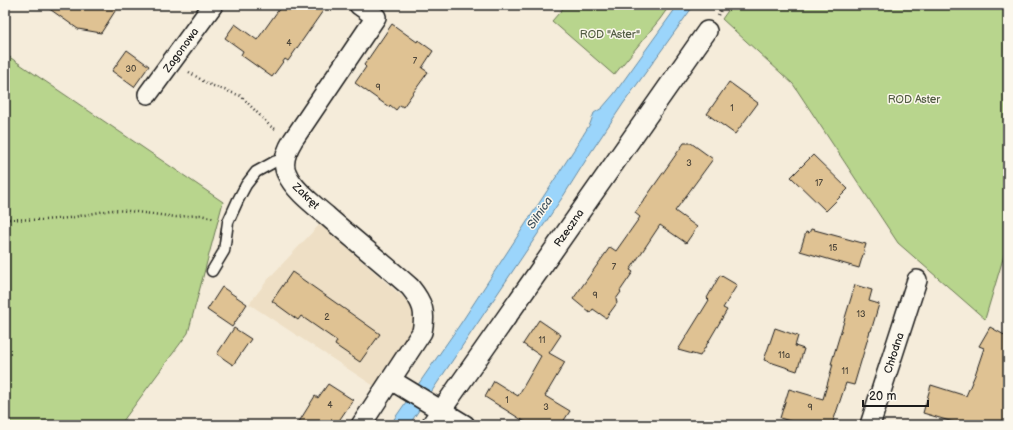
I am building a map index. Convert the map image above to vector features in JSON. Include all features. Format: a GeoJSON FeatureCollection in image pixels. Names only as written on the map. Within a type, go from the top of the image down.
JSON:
{"type":"FeatureCollection","features":[{"type":"Feature","properties":{"kind":"street","name":"Zagonowa"},"geometry":{"type":"LineString","coordinates":[[148,94],[214,5]]}},
{"type":"Feature","properties":{"kind":"street"},"geometry":{"type":"LineString","coordinates":[[289,148],[376,17],[359,5]]}},
{"type":"Feature","properties":{"kind":"street","name":"Rzeczna"},"geometry":{"type":"LineString","coordinates":[[435,413],[707,31]]}},
{"type":"Feature","properties":{"kind":"street","name":"Zakręt"},"geometry":{"type":"LineString","coordinates":[[289,148],[284,165],[286,174],[293,184],[319,209],[406,284],[417,295],[422,305],[424,311],[422,332],[398,384]]}},
{"type":"Feature","properties":{"kind":"street","name":"Chłodna"},"geometry":{"type":"LineString","coordinates":[[870,425],[917,280]]}},
{"type":"Feature","properties":{"kind":"street"},"geometry":{"type":"LineString","coordinates":[[361,425],[398,384],[435,413],[465,425]]}},
{"type":"Feature","properties":{"kind":"lane"},"geometry":{"type":"LineString","coordinates":[[212,271],[224,251],[228,222],[238,200],[256,172],[274,162],[289,148]]}},
{"type":"Feature","properties":{"kind":"path"},"geometry":{"type":"LineString","coordinates":[[172,62],[208,84],[241,96],[289,148]]}},
{"type":"Feature","properties":{"kind":"path"},"geometry":{"type":"LineString","coordinates":[[5,219],[44,220],[69,218],[111,210],[176,217],[200,215],[228,222]]}},
{"type":"Feature","properties":{"kind":"shaded area"},"geometry":{"type":"Polygon","coordinates":[[[320,224],[414,307],[414,325],[412,329],[374,386],[249,304],[270,277],[320,224]]]}},
{"type":"Feature","properties":{"kind":"green space","name":"ROD \"Aster\""},"geometry":{"type":"Polygon","coordinates":[[[566,5],[670,5],[614,75],[552,21],[566,5]]]}},
{"type":"Feature","properties":{"kind":"green space","name":"ROD Aster"},"geometry":{"type":"Polygon","coordinates":[[[732,5],[1008,5],[1008,242],[985,319],[898,243],[793,84],[722,19],[732,5]]]}},
{"type":"Feature","properties":{"kind":"green space"},"geometry":{"type":"Polygon","coordinates":[[[5,54],[223,202],[188,333],[120,425],[5,425],[5,54]]]}},
{"type":"Feature","properties":{"kind":"water","name":"Silnica"},"geometry":{"type":"Polygon","coordinates":[[[678,5],[694,5],[623,104],[564,195],[409,425],[390,425],[461,323],[577,145],[590,124],[594,113],[602,108],[614,94],[678,5]]]}},
{"type":"Feature","properties":{"kind":"building"},"geometry":{"type":"Polygon","coordinates":[[[44,5],[119,5],[101,33],[78,29],[44,5]]]}},
{"type":"Feature","properties":{"kind":"building"},"geometry":{"type":"Polygon","coordinates":[[[282,5],[327,5],[288,61],[285,59],[272,77],[241,55],[243,51],[225,38],[235,24],[257,40],[282,5]]]}},
{"type":"Feature","properties":{"kind":"building"},"geometry":{"type":"Polygon","coordinates":[[[392,24],[417,42],[418,40],[433,51],[422,68],[428,72],[403,107],[400,105],[396,110],[390,105],[389,107],[355,83],[366,67],[364,65],[392,24]]]}},
{"type":"Feature","properties":{"kind":"building"},"geometry":{"type":"Polygon","coordinates":[[[127,50],[149,66],[134,87],[112,71],[127,50]]]}},
{"type":"Feature","properties":{"kind":"building"},"geometry":{"type":"Polygon","coordinates":[[[729,82],[758,103],[735,134],[707,114],[729,82]]]}},
{"type":"Feature","properties":{"kind":"building"},"geometry":{"type":"Polygon","coordinates":[[[684,143],[691,143],[713,159],[675,211],[697,227],[686,243],[660,225],[630,270],[633,272],[620,291],[621,292],[616,299],[617,303],[606,318],[593,309],[590,313],[573,299],[610,247],[616,251],[640,217],[635,213],[684,143]]]}},
{"type":"Feature","properties":{"kind":"building"},"geometry":{"type":"Polygon","coordinates":[[[813,155],[848,189],[826,211],[791,177],[813,155]]]}},
{"type":"Feature","properties":{"kind":"building"},"geometry":{"type":"Polygon","coordinates":[[[811,229],[866,244],[859,268],[800,251],[806,232],[809,233],[811,229]]]}},
{"type":"Feature","properties":{"kind":"building"},"geometry":{"type":"Polygon","coordinates":[[[292,272],[380,334],[360,362],[335,345],[337,341],[301,316],[298,320],[272,301],[292,272]]]}},
{"type":"Feature","properties":{"kind":"building"},"geometry":{"type":"Polygon","coordinates":[[[720,275],[737,285],[723,308],[727,310],[700,356],[678,350],[709,300],[707,298],[720,275]]]}},
{"type":"Feature","properties":{"kind":"building"},"geometry":{"type":"Polygon","coordinates":[[[855,285],[872,290],[869,301],[879,304],[854,385],[846,383],[832,425],[803,425],[780,418],[789,389],[823,399],[833,364],[831,364],[855,285]]]}},
{"type":"Feature","properties":{"kind":"building"},"geometry":{"type":"Polygon","coordinates":[[[222,287],[247,304],[232,327],[207,310],[222,287]]]}},
{"type":"Feature","properties":{"kind":"building"},"geometry":{"type":"Polygon","coordinates":[[[539,320],[561,335],[549,353],[565,362],[545,396],[570,411],[561,425],[530,425],[485,397],[494,381],[518,396],[541,356],[523,344],[539,320]]]}},
{"type":"Feature","properties":{"kind":"building"},"geometry":{"type":"Polygon","coordinates":[[[990,327],[1008,337],[1008,425],[963,425],[923,413],[931,385],[966,396],[984,348],[979,346],[990,327]]]}},
{"type":"Feature","properties":{"kind":"building"},"geometry":{"type":"Polygon","coordinates":[[[234,328],[251,339],[233,365],[217,354],[234,328]]]}},
{"type":"Feature","properties":{"kind":"building"},"geometry":{"type":"Polygon","coordinates":[[[775,328],[798,336],[795,346],[804,349],[797,371],[764,360],[775,328]]]}},
{"type":"Feature","properties":{"kind":"building"},"geometry":{"type":"Polygon","coordinates":[[[328,384],[353,400],[336,425],[297,425],[315,396],[318,398],[328,384]]]}}]}
